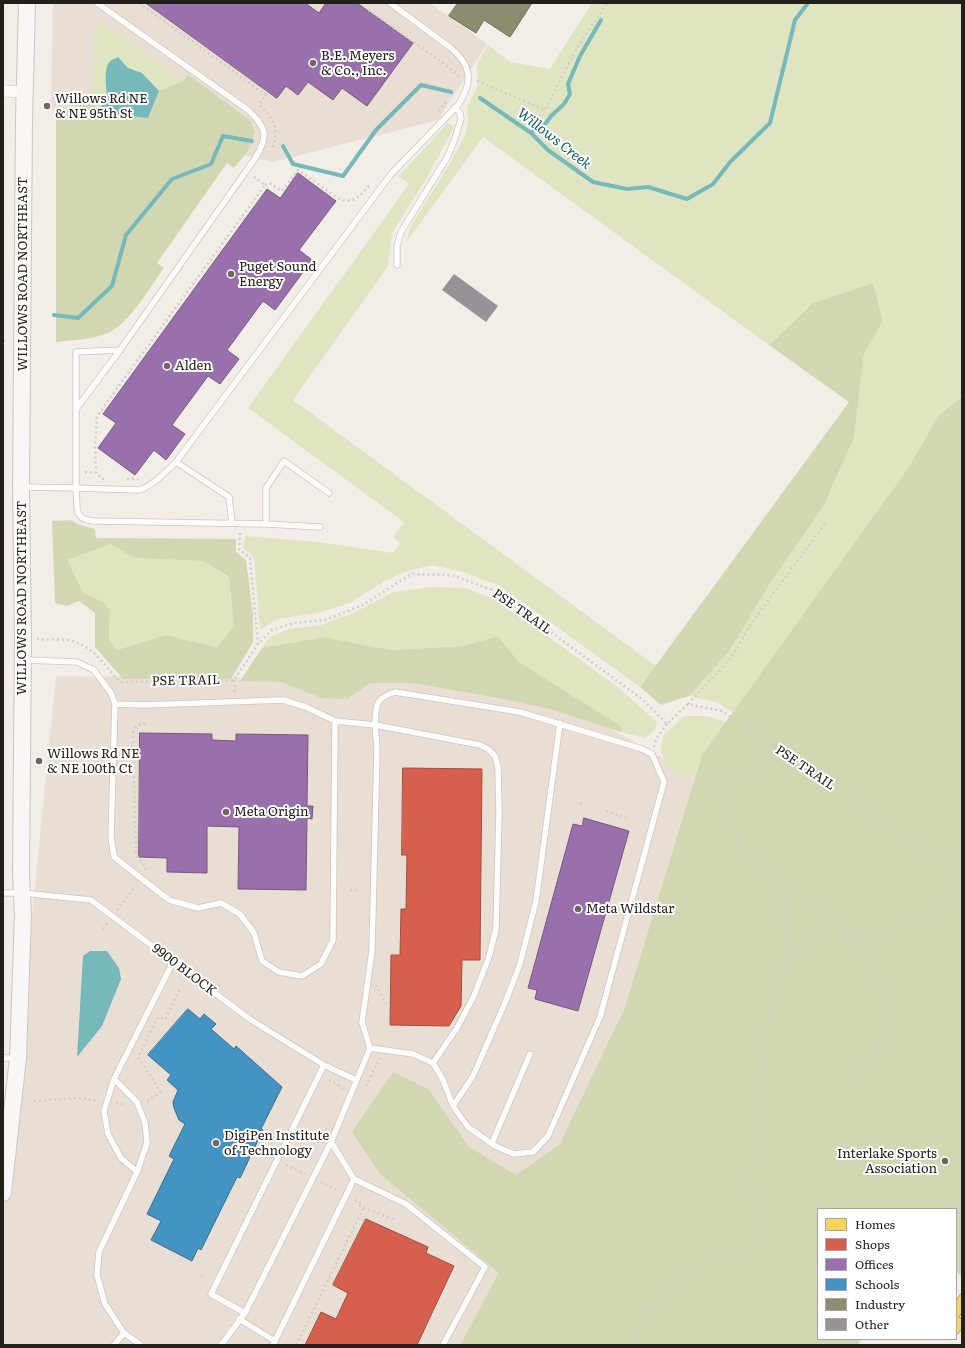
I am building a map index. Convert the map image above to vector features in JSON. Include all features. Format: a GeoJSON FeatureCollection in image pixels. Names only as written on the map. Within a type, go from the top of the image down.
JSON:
{"type":"FeatureCollection","features":[{"type":"Feature","properties":{"kind":"main road","name":"WILLOWS ROAD NORTHEAST"},"geometry":{"type":"LineString","coordinates":[[3,1193],[10,1058],[23,915],[21,865],[23,639],[21,487],[27,3]]}},
{"type":"Feature","properties":{"kind":"street"},"geometry":{"type":"LineString","coordinates":[[3,91],[25,92]]}},
{"type":"Feature","properties":{"kind":"lane"},"geometry":{"type":"LineString","coordinates":[[76,408],[120,350],[256,157],[262,148],[264,139],[264,130],[259,120],[248,110],[97,3]]}},
{"type":"Feature","properties":{"kind":"lane"},"geometry":{"type":"LineString","coordinates":[[21,487],[139,490],[150,485],[176,462],[391,174],[455,107],[466,92],[469,78],[467,67],[461,56],[390,3]]}},
{"type":"Feature","properties":{"kind":"lane"},"geometry":{"type":"LineString","coordinates":[[397,265],[397,246],[401,232],[448,156],[454,141],[460,119],[460,113],[455,107]]}},
{"type":"Feature","properties":{"kind":"lane"},"geometry":{"type":"LineString","coordinates":[[120,350],[76,352],[76,488],[78,513],[82,518],[87,520],[266,524],[320,527]]}},
{"type":"Feature","properties":{"kind":"lane"},"geometry":{"type":"LineString","coordinates":[[266,524],[266,488],[284,461],[329,493]]}},
{"type":"Feature","properties":{"kind":"lane"},"geometry":{"type":"LineString","coordinates":[[176,462],[229,497],[232,523]]}},
{"type":"Feature","properties":{"kind":"lane"},"geometry":{"type":"LineString","coordinates":[[22,660],[77,662],[94,670],[112,693],[115,704],[110,836],[114,857],[169,900],[198,908],[221,903],[240,914],[254,933],[262,961],[279,972],[302,976],[321,964],[333,940],[335,722]]}},
{"type":"Feature","properties":{"kind":"lane"},"geometry":{"type":"LineString","coordinates":[[221,1345],[245,1313],[331,1142],[370,1048],[362,1022],[372,951],[377,749],[375,725],[376,705],[384,696],[395,692],[520,712],[642,749],[652,754],[664,782],[600,1017],[548,1136],[533,1152],[514,1154],[492,1143],[468,1126],[453,1106],[443,1080],[433,1063],[413,1054],[370,1048]]}},
{"type":"Feature","properties":{"kind":"lane"},"geometry":{"type":"LineString","coordinates":[[115,704],[144,705],[283,700],[306,707],[335,722],[375,725],[480,745],[488,749],[495,756],[498,767],[499,813],[496,929],[488,957],[473,998],[457,1028],[433,1063]]}},
{"type":"Feature","properties":{"kind":"lane"},"geometry":{"type":"LineString","coordinates":[[453,1106],[472,1076],[505,1003],[520,964],[536,901],[560,724]]}},
{"type":"Feature","properties":{"kind":"lane","name":"9900 BLOCK"},"geometry":{"type":"LineString","coordinates":[[3,893],[22,893],[91,900],[251,1020],[324,1065],[356,1080]]}},
{"type":"Feature","properties":{"kind":"lane"},"geometry":{"type":"LineString","coordinates":[[137,1172],[121,1158],[108,1134],[104,1111],[114,1079],[173,962]]}},
{"type":"Feature","properties":{"kind":"lane"},"geometry":{"type":"LineString","coordinates":[[492,1143],[530,1054]]}},
{"type":"Feature","properties":{"kind":"lane"},"geometry":{"type":"LineString","coordinates":[[245,1313],[211,1294],[324,1065]]}},
{"type":"Feature","properties":{"kind":"lane"},"geometry":{"type":"LineString","coordinates":[[114,1079],[136,1102],[145,1123],[147,1143],[137,1172],[99,1252],[97,1275],[105,1304],[124,1333],[141,1345]]}},
{"type":"Feature","properties":{"kind":"lane"},"geometry":{"type":"LineString","coordinates":[[331,1142],[354,1179],[406,1204],[485,1267],[444,1345]]}},
{"type":"Feature","properties":{"kind":"lane"},"geometry":{"type":"LineString","coordinates":[[240,1319],[274,1343],[354,1179]]}},
{"type":"Feature","properties":{"kind":"lane"},"geometry":{"type":"LineString","coordinates":[[114,1345],[124,1333]]}},
{"type":"Feature","properties":{"kind":"path"},"geometry":{"type":"LineString","coordinates":[[469,78],[545,110],[577,48],[607,3]]}},
{"type":"Feature","properties":{"kind":"path"},"geometry":{"type":"LineString","coordinates":[[369,10],[447,66],[459,77],[461,82]]}},
{"type":"Feature","properties":{"kind":"path"},"geometry":{"type":"LineString","coordinates":[[437,112],[449,98]]}},
{"type":"Feature","properties":{"kind":"path"},"geometry":{"type":"LineString","coordinates":[[266,185],[268,183],[282,191],[298,170],[336,197],[347,201],[358,198],[373,182]]}},
{"type":"Feature","properties":{"kind":"path"},"geometry":{"type":"LineString","coordinates":[[84,472],[96,473]]}},
{"type":"Feature","properties":{"kind":"path"},"geometry":{"type":"LineString","coordinates":[[656,739],[667,724],[732,657],[751,624],[826,522]]}},
{"type":"Feature","properties":{"kind":"path"},"geometry":{"type":"LineString","coordinates":[[232,523],[240,530],[239,549],[250,558],[258,644]]}},
{"type":"Feature","properties":{"kind":"path","name":"PSE TRAIL"},"geometry":{"type":"LineString","coordinates":[[23,639],[75,642],[86,647],[99,658],[120,682],[234,680],[258,644],[272,630],[294,623],[325,620],[364,605],[412,574],[452,575],[495,591],[642,699],[667,724]]}},
{"type":"Feature","properties":{"kind":"path"},"geometry":{"type":"LineString","coordinates":[[234,680],[236,702]]}},
{"type":"Feature","properties":{"kind":"path","name":"PSE TRAIL"},"geometry":{"type":"LineString","coordinates":[[688,704],[722,711],[958,872]]}},
{"type":"Feature","properties":{"kind":"path"},"geometry":{"type":"LineString","coordinates":[[103,929],[146,872],[146,869],[136,854],[133,733],[134,729],[139,724],[147,723]]}},
{"type":"Feature","properties":{"kind":"path"},"geometry":{"type":"LineString","coordinates":[[777,749],[758,774],[716,776],[717,797],[732,816],[739,845],[746,858],[768,870],[784,886],[843,925],[848,935],[868,953],[877,972],[888,1011],[882,1041],[851,1086]]}},
{"type":"Feature","properties":{"kind":"path"},"geometry":{"type":"LineString","coordinates":[[606,811],[630,818]]}},
{"type":"Feature","properties":{"kind":"path"},"geometry":{"type":"LineString","coordinates":[[962,868],[958,872],[962,881]]}},
{"type":"Feature","properties":{"kind":"path"},"geometry":{"type":"LineString","coordinates":[[634,1345],[649,1304],[708,1262],[756,1247],[760,1207],[746,1182],[760,1150],[767,1110],[761,1050],[788,958],[784,910],[784,886]]}},
{"type":"Feature","properties":{"kind":"path"},"geometry":{"type":"LineString","coordinates":[[788,958],[813,938],[884,932],[925,920],[962,887]]}},
{"type":"Feature","properties":{"kind":"path"},"geometry":{"type":"LineString","coordinates":[[350,890],[357,890]]}},
{"type":"Feature","properties":{"kind":"path"},"geometry":{"type":"LineString","coordinates":[[375,984],[386,1004]]}},
{"type":"Feature","properties":{"kind":"path"},"geometry":{"type":"LineString","coordinates":[[160,1092],[148,1070],[138,1057],[158,1017],[165,1020],[180,989]]}},
{"type":"Feature","properties":{"kind":"path"},"geometry":{"type":"LineString","coordinates":[[365,1087],[380,1058]]}},
{"type":"Feature","properties":{"kind":"path"},"geometry":{"type":"LineString","coordinates":[[329,1080],[340,1086],[343,1092]]}},
{"type":"Feature","properties":{"kind":"path"},"geometry":{"type":"LineString","coordinates":[[34,1101],[89,1099]]}},
{"type":"Feature","properties":{"kind":"path"},"geometry":{"type":"LineString","coordinates":[[268,1137],[271,1132]]}},
{"type":"Feature","properties":{"kind":"path"},"geometry":{"type":"LineString","coordinates":[[261,1151],[269,1155]]}},
{"type":"Feature","properties":{"kind":"path"},"geometry":{"type":"LineString","coordinates":[[286,1164],[302,1173]]}},
{"type":"Feature","properties":{"kind":"path"},"geometry":{"type":"LineString","coordinates":[[320,1182],[340,1192]]}},
{"type":"Feature","properties":{"kind":"path"},"geometry":{"type":"LineString","coordinates":[[355,1200],[360,1202],[358,1205],[395,1220]]}},
{"type":"Feature","properties":{"kind":"path"},"geometry":{"type":"LineString","coordinates":[[296,1345],[364,1207]]}},
{"type":"Feature","properties":{"kind":"shaded area"},"geometry":{"type":"Polygon","coordinates":[[[53,3],[430,3],[487,44],[438,120],[273,162],[51,110],[53,3]]]}},
{"type":"Feature","properties":{"kind":"shaded area"},"geometry":{"type":"Polygon","coordinates":[[[56,676],[528,682],[731,797],[479,1345],[3,1345],[3,1209],[56,676]]]}},
{"type":"Feature","properties":{"kind":"green space"},"geometry":{"type":"Polygon","coordinates":[[[592,3],[962,3],[962,397],[938,416],[909,467],[733,712],[716,702],[689,696],[730,650],[854,437],[864,354],[883,321],[873,283],[813,303],[769,345],[483,137],[407,241],[410,228],[452,160],[466,133],[468,120],[467,107],[478,85],[477,64],[488,45],[510,62],[550,69],[592,3]]]}},
{"type":"Feature","properties":{"kind":"green space"},"geometry":{"type":"Polygon","coordinates":[[[99,21],[183,81],[159,91],[142,73],[128,68],[105,88],[108,99],[105,104],[98,108],[88,100],[95,72],[95,28],[99,21]]]}},
{"type":"Feature","properties":{"kind":"green space"},"geometry":{"type":"Polygon","coordinates":[[[188,75],[251,121],[255,132],[248,151],[234,168],[227,163],[157,263],[164,268],[139,304],[124,322],[108,333],[102,335],[56,342],[56,117],[87,100],[98,108],[101,113],[148,118],[159,91],[183,81],[188,75]]]}},
{"type":"Feature","properties":{"kind":"green space"},"geometry":{"type":"Polygon","coordinates":[[[448,123],[454,127],[429,174],[392,233],[388,266],[293,400],[656,666],[640,687],[500,586],[463,572],[432,565],[407,571],[383,582],[350,603],[318,613],[277,619],[260,630],[254,557],[243,548],[245,536],[318,542],[393,553],[401,544],[393,537],[404,522],[248,408],[409,184],[399,176],[448,123]]]}},
{"type":"Feature","properties":{"kind":"green space"},"geometry":{"type":"Polygon","coordinates":[[[873,283],[883,321],[864,354],[854,437],[824,505],[768,586],[730,650],[689,696],[661,705],[640,687],[849,402],[769,345],[813,303],[873,283]]]}},
{"type":"Feature","properties":{"kind":"green space"},"geometry":{"type":"Polygon","coordinates":[[[962,397],[962,1276],[957,1273],[957,1208],[817,1208],[817,1340],[861,1340],[857,1345],[460,1345],[499,1273],[379,1173],[352,1132],[393,1072],[428,1089],[469,1147],[516,1175],[560,1144],[625,1007],[702,755],[909,467],[938,416],[962,397]]]}},
{"type":"Feature","properties":{"kind":"green space"},"geometry":{"type":"Polygon","coordinates":[[[71,520],[77,524],[95,529],[96,538],[236,539],[236,552],[246,560],[253,614],[253,642],[231,679],[123,679],[95,647],[95,613],[79,601],[67,606],[55,603],[52,521],[71,520]],[[110,544],[68,560],[83,593],[104,602],[110,611],[109,639],[117,650],[165,635],[217,647],[234,626],[229,577],[203,561],[135,558],[110,544]]]}},
{"type":"Feature","properties":{"kind":"green space"},"geometry":{"type":"Polygon","coordinates":[[[110,544],[135,558],[203,561],[229,578],[234,626],[217,647],[165,635],[117,650],[109,639],[110,611],[104,602],[83,593],[68,560],[110,544]]]}},
{"type":"Feature","properties":{"kind":"green space"},"geometry":{"type":"Polygon","coordinates":[[[430,587],[467,588],[497,601],[619,688],[657,722],[655,730],[645,738],[621,732],[621,726],[519,662],[498,636],[463,646],[391,650],[324,637],[262,648],[270,637],[289,629],[321,625],[353,613],[394,592],[430,587]]]}},
{"type":"Feature","properties":{"kind":"green space"},"geometry":{"type":"Polygon","coordinates":[[[498,636],[519,662],[621,726],[621,732],[550,709],[413,683],[370,683],[347,699],[321,698],[281,682],[240,681],[262,648],[324,637],[391,650],[463,646],[498,636]]]}},
{"type":"Feature","properties":{"kind":"green space"},"geometry":{"type":"Polygon","coordinates":[[[684,716],[708,716],[726,722],[702,755],[694,779],[669,769],[661,752],[663,736],[684,716]]]}},
{"type":"Feature","properties":{"kind":"water"},"geometry":{"type":"Polygon","coordinates":[[[118,57],[128,68],[142,73],[159,91],[148,118],[101,113],[98,108],[105,104],[108,99],[106,76],[108,64],[118,57]]]}},
{"type":"Feature","properties":{"kind":"water"},"geometry":{"type":"Polygon","coordinates":[[[90,951],[107,951],[119,968],[121,979],[102,1026],[77,1057],[83,956],[90,951]]]}},
{"type":"Feature","properties":{"kind":"building: Homes"},"geometry":{"type":"Polygon","coordinates":[[[961,1294],[962,1312],[959,1317],[962,1319],[962,1329],[958,1334],[957,1334],[957,1300],[961,1294]]]}},
{"type":"Feature","properties":{"kind":"building: Shops"},"geometry":{"type":"Polygon","coordinates":[[[403,768],[482,769],[480,960],[462,960],[461,1006],[449,1026],[390,1025],[391,955],[400,955],[401,909],[406,909],[407,855],[402,855],[403,768]]]}},
{"type":"Feature","properties":{"kind":"building: Shops"},"geometry":{"type":"Polygon","coordinates":[[[366,1219],[428,1247],[426,1253],[454,1266],[417,1345],[305,1345],[321,1312],[336,1319],[348,1293],[333,1285],[366,1219]]]}},
{"type":"Feature","properties":{"kind":"building: Offices","name":"B.E. Meyers & Co., Inc."},"geometry":{"type":"Polygon","coordinates":[[[146,3],[305,3],[319,13],[326,3],[357,3],[413,43],[367,106],[342,88],[333,100],[308,82],[298,95],[286,86],[277,98],[146,3]]]}},
{"type":"Feature","properties":{"kind":"building: Offices"},"geometry":{"type":"Polygon","coordinates":[[[298,173],[336,201],[299,250],[312,260],[275,310],[263,301],[227,350],[239,359],[220,384],[208,376],[172,425],[185,434],[166,460],[154,450],[135,475],[98,448],[116,423],[103,414],[267,189],[280,198],[298,173]]]}},
{"type":"Feature","properties":{"kind":"building: Offices","name":"Meta Origin"},"geometry":{"type":"Polygon","coordinates":[[[140,733],[212,734],[212,740],[236,741],[236,734],[308,735],[307,806],[313,806],[312,819],[307,818],[306,890],[238,889],[239,827],[207,826],[207,873],[167,872],[167,858],[139,857],[140,733]]]}},
{"type":"Feature","properties":{"kind":"building: Offices","name":"Meta Wildstar"},"geometry":{"type":"Polygon","coordinates":[[[584,818],[629,831],[578,1011],[535,999],[537,990],[528,988],[573,824],[582,826],[584,818]]]}},
{"type":"Feature","properties":{"kind":"building: Schools","name":"DigiPen Institute of Technology"},"geometry":{"type":"Polygon","coordinates":[[[188,1009],[200,1019],[204,1014],[216,1024],[211,1029],[234,1049],[236,1046],[282,1087],[261,1129],[263,1130],[240,1178],[237,1177],[201,1250],[198,1248],[192,1261],[151,1240],[161,1221],[147,1214],[174,1159],[169,1156],[185,1124],[179,1120],[174,1108],[173,1102],[178,1090],[167,1080],[171,1075],[148,1055],[188,1009]]]}},
{"type":"Feature","properties":{"kind":"building: Industry"},"geometry":{"type":"Polygon","coordinates":[[[458,3],[532,3],[510,37],[484,20],[476,33],[449,16],[458,3]]]}},
{"type":"Feature","properties":{"kind":"building: Other"},"geometry":{"type":"Polygon","coordinates":[[[454,274],[498,306],[486,322],[442,290],[454,274]]]}},
{"type":"Feature","properties":{"kind":"waterway","name":"Willows Creek"},"geometry":{"type":"LineString","coordinates":[[480,98],[531,133],[548,150],[593,182],[627,189],[648,187],[687,199],[713,184],[731,161],[770,123],[795,20],[808,3]]}},
{"type":"Feature","properties":{"kind":"waterway"},"geometry":{"type":"LineString","coordinates":[[531,133],[538,125],[546,123],[564,104],[570,94],[568,84],[580,56],[601,20]]}},
{"type":"Feature","properties":{"kind":"waterway","name":"Willows Creek"},"geometry":{"type":"LineString","coordinates":[[283,146],[293,164],[343,176],[376,130],[421,85],[451,92]]}},
{"type":"Feature","properties":{"kind":"waterway","name":"Willows Creek"},"geometry":{"type":"LineString","coordinates":[[54,315],[78,318],[112,286],[126,235],[172,179],[211,164],[223,136],[252,141]]}},
{"type":"Feature","properties":{"kind":"place","name":"B.E. Meyers & Co., Inc."},"geometry":{"type":"Point","coordinates":[313,63]}},
{"type":"Feature","properties":{"kind":"place","name":"Willows Rd NE & NE 95th St"},"geometry":{"type":"Point","coordinates":[47,106]}},
{"type":"Feature","properties":{"kind":"place","name":"Puget Sound Energy"},"geometry":{"type":"Point","coordinates":[231,274]}},
{"type":"Feature","properties":{"kind":"place","name":"Alden"},"geometry":{"type":"Point","coordinates":[167,366]}},
{"type":"Feature","properties":{"kind":"place","name":"Willows Rd NE & NE 100th Ct"},"geometry":{"type":"Point","coordinates":[39,761]}},
{"type":"Feature","properties":{"kind":"place","name":"Meta Origin"},"geometry":{"type":"Point","coordinates":[226,812]}},
{"type":"Feature","properties":{"kind":"place","name":"Meta Wildstar"},"geometry":{"type":"Point","coordinates":[578,909]}},
{"type":"Feature","properties":{"kind":"place","name":"DigiPen Institute of Technology"},"geometry":{"type":"Point","coordinates":[216,1143]}},
{"type":"Feature","properties":{"kind":"place","name":"Interlake Sports Association"},"geometry":{"type":"Point","coordinates":[945,1161]}}]}
